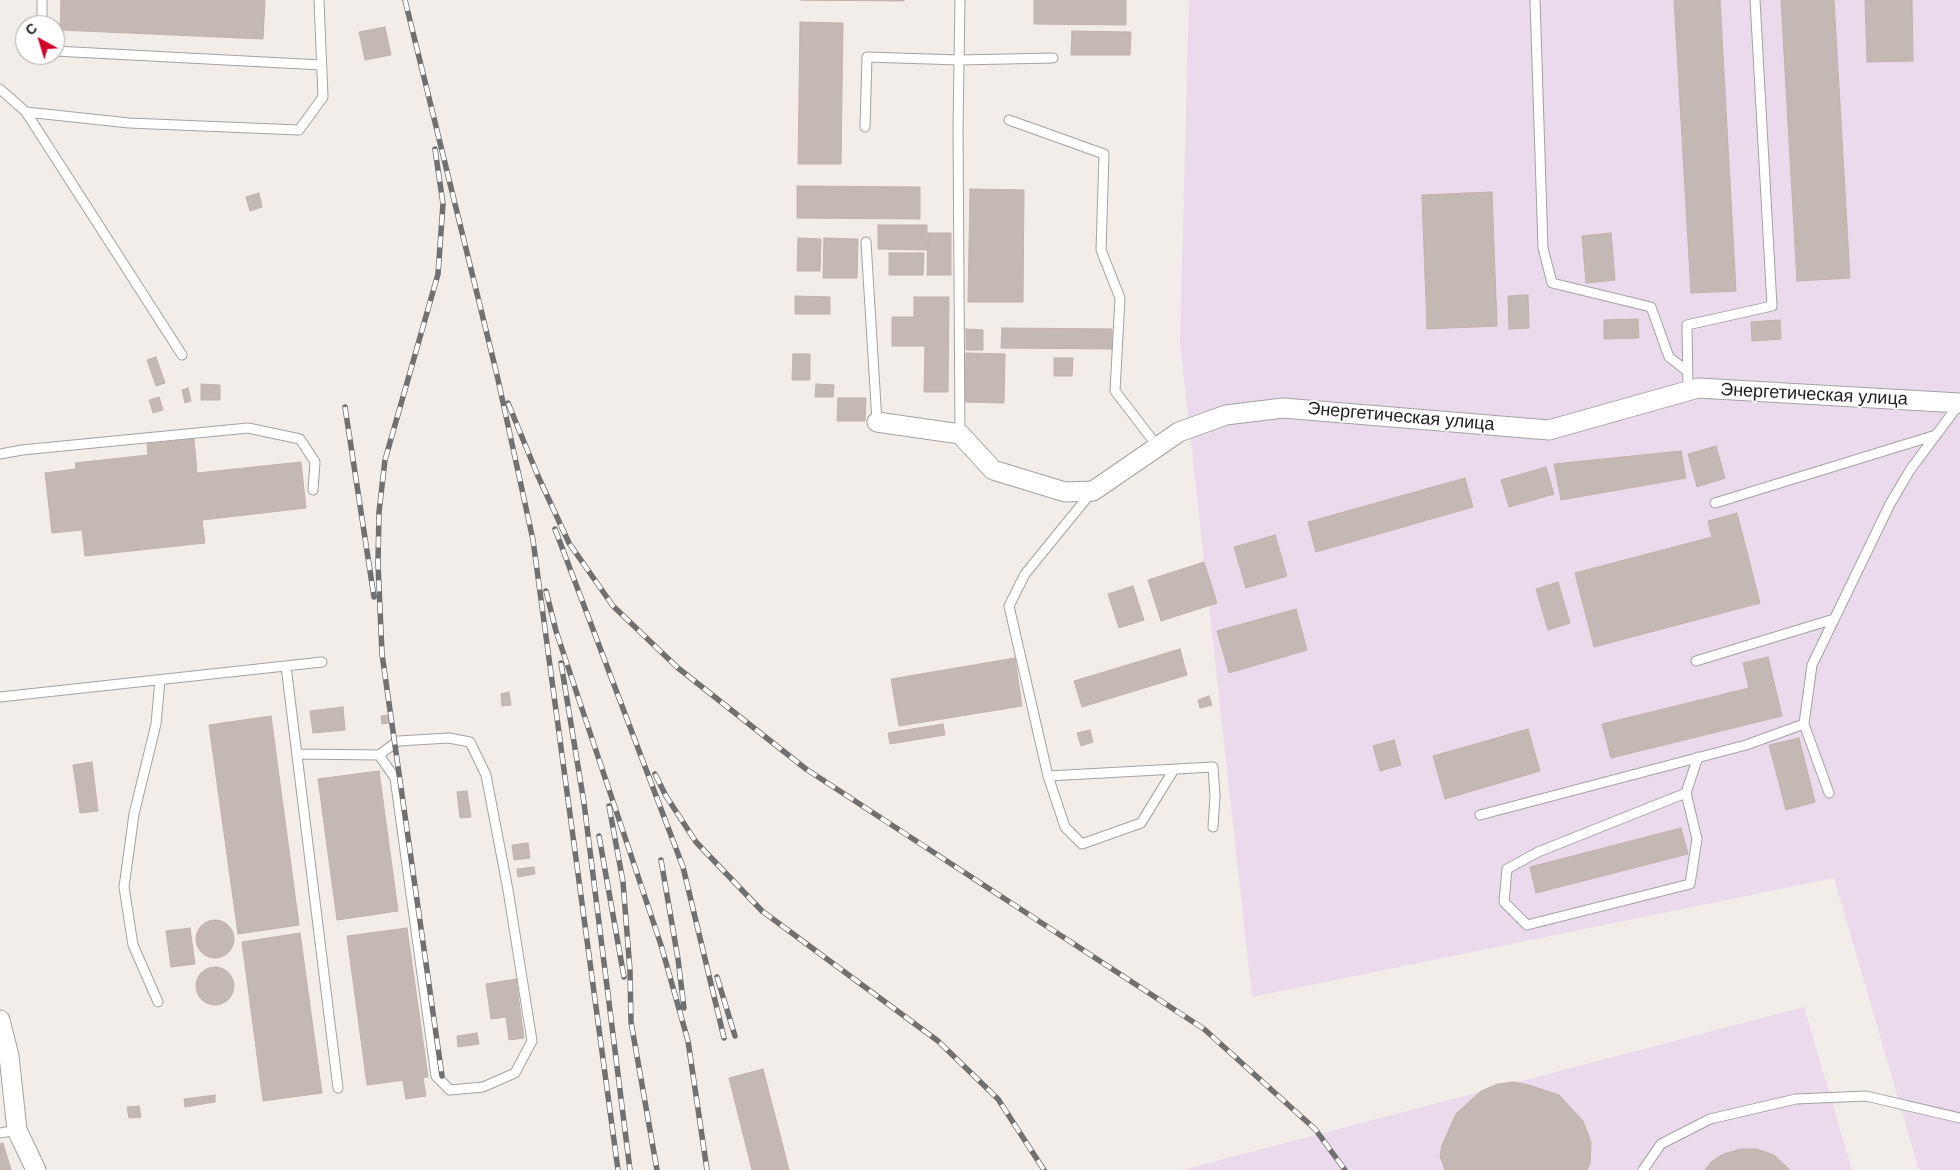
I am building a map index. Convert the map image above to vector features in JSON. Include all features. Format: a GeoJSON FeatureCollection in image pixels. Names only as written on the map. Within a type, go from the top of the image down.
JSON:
{"type":"FeatureCollection","features":[{"type":"Feature","properties":{"kind":"street","name":"Энергетическая улица"},"geometry":{"type":"LineString","coordinates":[[1093,491],[1179,432],[1226,415],[1283,408],[1549,430],[1698,388],[1960,403]]}},
{"type":"Feature","properties":{"kind":"street"},"geometry":{"type":"LineString","coordinates":[[877,422],[960,434],[993,470],[1065,492],[1093,491]]}},
{"type":"Feature","properties":{"kind":"street"},"geometry":{"type":"LineString","coordinates":[[0,1020],[9,1056],[9,1132],[36,1170]]}},
{"type":"Feature","properties":{"kind":"lane"},"geometry":{"type":"LineString","coordinates":[[42,0],[42,15]]}},
{"type":"Feature","properties":{"kind":"lane"},"geometry":{"type":"LineString","coordinates":[[26,112],[129,123],[299,130],[322,97],[319,0]]}},
{"type":"Feature","properties":{"kind":"lane"},"geometry":{"type":"LineString","coordinates":[[960,0],[960,434]]}},
{"type":"Feature","properties":{"kind":"lane"},"geometry":{"type":"LineString","coordinates":[[1535,0],[1543,248],[1552,283],[1651,307],[1669,357],[1687,370]]}},
{"type":"Feature","properties":{"kind":"lane"},"geometry":{"type":"LineString","coordinates":[[1688,391],[1687,325],[1772,306],[1755,0]]}},
{"type":"Feature","properties":{"kind":"lane"},"geometry":{"type":"LineString","coordinates":[[65,52],[321,65]]}},
{"type":"Feature","properties":{"kind":"lane"},"geometry":{"type":"LineString","coordinates":[[865,127],[867,57],[959,60],[1053,58]]}},
{"type":"Feature","properties":{"kind":"lane"},"geometry":{"type":"LineString","coordinates":[[0,89],[26,112],[182,355]]}},
{"type":"Feature","properties":{"kind":"lane"},"geometry":{"type":"LineString","coordinates":[[1009,120],[1104,154],[1100,250],[1120,298],[1115,391],[1158,447]]}},
{"type":"Feature","properties":{"kind":"lane"},"geometry":{"type":"LineString","coordinates":[[866,242],[877,422]]}},
{"type":"Feature","properties":{"kind":"lane"},"geometry":{"type":"LineString","coordinates":[[1829,793],[1804,724],[1812,665],[1890,504],[1910,470],[1960,403]]}},
{"type":"Feature","properties":{"kind":"lane"},"geometry":{"type":"LineString","coordinates":[[0,454],[41,448],[248,428],[300,440],[315,462],[313,490]]}},
{"type":"Feature","properties":{"kind":"lane"},"geometry":{"type":"LineString","coordinates":[[1715,503],[1936,434]]}},
{"type":"Feature","properties":{"kind":"lane"},"geometry":{"type":"LineString","coordinates":[[1093,491],[1025,574],[1009,606],[1048,776],[1065,827],[1082,844],[1141,822],[1173,770]]}},
{"type":"Feature","properties":{"kind":"lane"},"geometry":{"type":"LineString","coordinates":[[1696,661],[1834,619]]}},
{"type":"Feature","properties":{"kind":"lane"},"geometry":{"type":"LineString","coordinates":[[0,697],[322,662]]}},
{"type":"Feature","properties":{"kind":"lane"},"geometry":{"type":"LineString","coordinates":[[286,666],[338,1088]]}},
{"type":"Feature","properties":{"kind":"lane"},"geometry":{"type":"LineString","coordinates":[[158,1002],[132,945],[124,887],[134,814],[156,724],[160,680]]}},
{"type":"Feature","properties":{"kind":"lane"},"geometry":{"type":"LineString","coordinates":[[1480,815],[1746,744],[1804,724]]}},
{"type":"Feature","properties":{"kind":"lane"},"geometry":{"type":"LineString","coordinates":[[297,754],[379,755],[398,741],[449,738],[470,742],[486,775],[508,890],[532,1041],[515,1073],[483,1087],[450,1090],[436,1076],[395,778],[379,755]]}},
{"type":"Feature","properties":{"kind":"lane"},"geometry":{"type":"LineString","coordinates":[[1686,793],[1538,852],[1507,869],[1504,902],[1527,925],[1690,884],[1697,839],[1686,793],[1698,757]]}},
{"type":"Feature","properties":{"kind":"lane"},"geometry":{"type":"LineString","coordinates":[[1048,776],[1213,767],[1215,796],[1213,827]]}},
{"type":"Feature","properties":{"kind":"lane"},"geometry":{"type":"LineString","coordinates":[[1643,1170],[1661,1144],[1710,1118],[1796,1099],[1866,1096],[1960,1118]]}},
{"type":"Feature","properties":{"kind":"shaded area"},"geometry":{"type":"Polygon","coordinates":[[[1189,0],[1960,0],[1960,1170],[1919,1170],[1834,878],[1252,997],[1180,342],[1189,0]]]}},
{"type":"Feature","properties":{"kind":"shaded area"},"geometry":{"type":"Polygon","coordinates":[[[1804,1007],[1852,1170],[1182,1170],[1804,1007]]]}},
{"type":"Feature","properties":{"kind":"building"},"geometry":{"type":"Polygon","coordinates":[[[61,0],[265,0],[263,39],[65,30],[65,15],[60,15],[61,0]]]}},
{"type":"Feature","properties":{"kind":"building"},"geometry":{"type":"Polygon","coordinates":[[[801,0],[904,0],[904,1],[801,0]]]}},
{"type":"Feature","properties":{"kind":"building"},"geometry":{"type":"Polygon","coordinates":[[[1034,0],[1126,0],[1126,25],[1034,24],[1034,0]]]}},
{"type":"Feature","properties":{"kind":"building"},"geometry":{"type":"Polygon","coordinates":[[[1674,0],[1720,0],[1736,291],[1691,293],[1674,0]]]}},
{"type":"Feature","properties":{"kind":"building"},"geometry":{"type":"Polygon","coordinates":[[[1781,0],[1834,0],[1850,278],[1797,281],[1781,0]]]}},
{"type":"Feature","properties":{"kind":"building"},"geometry":{"type":"Polygon","coordinates":[[[1865,0],[1912,0],[1913,61],[1867,62],[1865,0]]]}},
{"type":"Feature","properties":{"kind":"building"},"geometry":{"type":"Polygon","coordinates":[[[800,22],[843,23],[841,164],[798,164],[800,22]]]}},
{"type":"Feature","properties":{"kind":"building"},"geometry":{"type":"Polygon","coordinates":[[[385,27],[391,55],[365,60],[359,32],[385,27]]]}},
{"type":"Feature","properties":{"kind":"building"},"geometry":{"type":"Polygon","coordinates":[[[1072,31],[1131,32],[1130,55],[1071,55],[1072,31]]]}},
{"type":"Feature","properties":{"kind":"building"},"geometry":{"type":"Polygon","coordinates":[[[797,186],[920,187],[920,219],[797,218],[797,186]]]}},
{"type":"Feature","properties":{"kind":"building"},"geometry":{"type":"Polygon","coordinates":[[[970,189],[1024,190],[1023,302],[968,302],[970,189]]]}},
{"type":"Feature","properties":{"kind":"building"},"geometry":{"type":"Polygon","coordinates":[[[1492,192],[1497,326],[1427,329],[1422,195],[1492,192]]]}},
{"type":"Feature","properties":{"kind":"building"},"geometry":{"type":"Polygon","coordinates":[[[259,193],[262,207],[250,211],[246,197],[259,193]]]}},
{"type":"Feature","properties":{"kind":"building"},"geometry":{"type":"Polygon","coordinates":[[[878,225],[927,225],[927,250],[878,249],[878,225]]]}},
{"type":"Feature","properties":{"kind":"building"},"geometry":{"type":"Polygon","coordinates":[[[928,233],[951,233],[951,275],[927,275],[928,233]]]}},
{"type":"Feature","properties":{"kind":"building"},"geometry":{"type":"Polygon","coordinates":[[[1611,233],[1615,280],[1586,283],[1582,236],[1611,233]]]}},
{"type":"Feature","properties":{"kind":"building"},"geometry":{"type":"Polygon","coordinates":[[[798,238],[821,239],[820,271],[797,271],[798,238]]]}},
{"type":"Feature","properties":{"kind":"building"},"geometry":{"type":"Polygon","coordinates":[[[824,238],[858,239],[857,278],[823,278],[824,238]]]}},
{"type":"Feature","properties":{"kind":"building"},"geometry":{"type":"Polygon","coordinates":[[[889,253],[924,253],[923,275],[889,275],[889,253]]]}},
{"type":"Feature","properties":{"kind":"building"},"geometry":{"type":"Polygon","coordinates":[[[1528,295],[1529,328],[1509,329],[1508,296],[1528,295]]]}},
{"type":"Feature","properties":{"kind":"building"},"geometry":{"type":"Polygon","coordinates":[[[795,296],[830,297],[830,314],[795,314],[795,296]]]}},
{"type":"Feature","properties":{"kind":"building"},"geometry":{"type":"Polygon","coordinates":[[[914,297],[949,297],[948,392],[924,392],[925,346],[892,346],[892,317],[914,317],[914,297]]]}},
{"type":"Feature","properties":{"kind":"building"},"geometry":{"type":"Polygon","coordinates":[[[1638,319],[1639,338],[1604,339],[1604,320],[1638,319]]]}},
{"type":"Feature","properties":{"kind":"building"},"geometry":{"type":"Polygon","coordinates":[[[1780,320],[1781,339],[1752,341],[1751,322],[1780,320]]]}},
{"type":"Feature","properties":{"kind":"building"},"geometry":{"type":"Polygon","coordinates":[[[1002,328],[1112,329],[1112,349],[1001,348],[1002,328]]]}},
{"type":"Feature","properties":{"kind":"building"},"geometry":{"type":"Polygon","coordinates":[[[966,329],[983,330],[983,350],[966,350],[966,329]]]}},
{"type":"Feature","properties":{"kind":"building"},"geometry":{"type":"Polygon","coordinates":[[[966,353],[1005,354],[1004,403],[965,402],[966,353]]]}},
{"type":"Feature","properties":{"kind":"building"},"geometry":{"type":"Polygon","coordinates":[[[793,354],[810,354],[810,380],[792,380],[793,354]]]}},
{"type":"Feature","properties":{"kind":"building"},"geometry":{"type":"Polygon","coordinates":[[[156,357],[165,383],[156,386],[147,360],[156,357]]]}},
{"type":"Feature","properties":{"kind":"building"},"geometry":{"type":"Polygon","coordinates":[[[1054,358],[1073,358],[1072,376],[1054,376],[1054,358]]]}},
{"type":"Feature","properties":{"kind":"building"},"geometry":{"type":"Polygon","coordinates":[[[201,384],[220,385],[220,400],[201,400],[201,384]]]}},
{"type":"Feature","properties":{"kind":"building"},"geometry":{"type":"Polygon","coordinates":[[[816,384],[834,385],[833,397],[815,397],[816,384]]]}},
{"type":"Feature","properties":{"kind":"building"},"geometry":{"type":"Polygon","coordinates":[[[188,388],[191,401],[185,403],[182,390],[188,388]]]}},
{"type":"Feature","properties":{"kind":"building"},"geometry":{"type":"Polygon","coordinates":[[[159,397],[163,410],[153,413],[149,400],[159,397]]]}},
{"type":"Feature","properties":{"kind":"building"},"geometry":{"type":"Polygon","coordinates":[[[838,398],[866,398],[865,421],[837,421],[838,398]]]}},
{"type":"Feature","properties":{"kind":"building"},"geometry":{"type":"Polygon","coordinates":[[[194,439],[197,473],[301,462],[306,508],[202,520],[205,543],[85,556],[82,530],[52,533],[45,473],[76,469],[75,463],[148,455],[147,444],[194,439]]]}},
{"type":"Feature","properties":{"kind":"building"},"geometry":{"type":"Polygon","coordinates":[[[1716,446],[1725,478],[1697,487],[1688,454],[1716,446]]]}},
{"type":"Feature","properties":{"kind":"building"},"geometry":{"type":"Polygon","coordinates":[[[1681,451],[1686,478],[1561,500],[1554,464],[1681,451]]]}},
{"type":"Feature","properties":{"kind":"building"},"geometry":{"type":"Polygon","coordinates":[[[1546,467],[1554,494],[1509,507],[1501,480],[1546,467]]]}},
{"type":"Feature","properties":{"kind":"building"},"geometry":{"type":"Polygon","coordinates":[[[1465,478],[1473,507],[1316,552],[1308,522],[1465,478]]]}},
{"type":"Feature","properties":{"kind":"building"},"geometry":{"type":"Polygon","coordinates":[[[1737,513],[1760,603],[1594,647],[1575,573],[1712,537],[1708,521],[1737,513]]]}},
{"type":"Feature","properties":{"kind":"building"},"geometry":{"type":"Polygon","coordinates":[[[1275,535],[1287,576],[1246,588],[1234,547],[1275,535]]]}},
{"type":"Feature","properties":{"kind":"building"},"geometry":{"type":"Polygon","coordinates":[[[1204,562],[1217,603],[1161,621],[1148,580],[1204,562]]]}},
{"type":"Feature","properties":{"kind":"building"},"geometry":{"type":"Polygon","coordinates":[[[1558,582],[1570,623],[1548,630],[1536,589],[1558,582]]]}},
{"type":"Feature","properties":{"kind":"building"},"geometry":{"type":"Polygon","coordinates":[[[1133,586],[1144,620],[1119,628],[1108,594],[1133,586]]]}},
{"type":"Feature","properties":{"kind":"building"},"geometry":{"type":"Polygon","coordinates":[[[1296,609],[1307,650],[1229,673],[1217,631],[1296,609]]]}},
{"type":"Feature","properties":{"kind":"building"},"geometry":{"type":"Polygon","coordinates":[[[1180,649],[1187,675],[1082,707],[1074,681],[1180,649]]]}},
{"type":"Feature","properties":{"kind":"building"},"geometry":{"type":"Polygon","coordinates":[[[1768,657],[1782,716],[1611,758],[1602,724],[1749,688],[1743,663],[1768,657]]]}},
{"type":"Feature","properties":{"kind":"building"},"geometry":{"type":"Polygon","coordinates":[[[1015,658],[1022,706],[899,726],[891,679],[1015,658]]]}},
{"type":"Feature","properties":{"kind":"building"},"geometry":{"type":"Polygon","coordinates":[[[509,692],[511,705],[502,706],[501,694],[509,692]]]}},
{"type":"Feature","properties":{"kind":"building"},"geometry":{"type":"Polygon","coordinates":[[[1209,696],[1212,705],[1200,708],[1198,700],[1209,696]]]}},
{"type":"Feature","properties":{"kind":"building"},"geometry":{"type":"Polygon","coordinates":[[[343,707],[345,730],[313,733],[310,711],[343,707]]]}},
{"type":"Feature","properties":{"kind":"building"},"geometry":{"type":"Polygon","coordinates":[[[388,715],[389,723],[382,724],[381,716],[388,715]]]}},
{"type":"Feature","properties":{"kind":"building"},"geometry":{"type":"Polygon","coordinates":[[[271,716],[299,925],[238,934],[209,725],[271,716]]]}},
{"type":"Feature","properties":{"kind":"building"},"geometry":{"type":"Polygon","coordinates":[[[943,724],[945,735],[890,744],[888,733],[943,724]]]}},
{"type":"Feature","properties":{"kind":"building"},"geometry":{"type":"Polygon","coordinates":[[[1528,729],[1540,771],[1445,799],[1433,756],[1528,729]]]}},
{"type":"Feature","properties":{"kind":"building"},"geometry":{"type":"Polygon","coordinates":[[[1090,730],[1093,742],[1081,746],[1077,733],[1090,730]]]}},
{"type":"Feature","properties":{"kind":"building"},"geometry":{"type":"Polygon","coordinates":[[[1799,738],[1815,802],[1786,810],[1769,745],[1799,738]]]}},
{"type":"Feature","properties":{"kind":"building"},"geometry":{"type":"Polygon","coordinates":[[[1394,740],[1401,765],[1380,771],[1373,746],[1394,740]]]}},
{"type":"Feature","properties":{"kind":"building"},"geometry":{"type":"Polygon","coordinates":[[[92,762],[98,811],[80,813],[73,765],[92,762]]]}},
{"type":"Feature","properties":{"kind":"building"},"geometry":{"type":"Polygon","coordinates":[[[379,771],[398,911],[337,920],[318,779],[379,771]]]}},
{"type":"Feature","properties":{"kind":"building"},"geometry":{"type":"Polygon","coordinates":[[[467,791],[471,817],[460,818],[457,792],[467,791]]]}},
{"type":"Feature","properties":{"kind":"building"},"geometry":{"type":"Polygon","coordinates":[[[1681,828],[1688,854],[1536,893],[1530,867],[1681,828]]]}},
{"type":"Feature","properties":{"kind":"building"},"geometry":{"type":"Polygon","coordinates":[[[528,843],[530,858],[514,860],[512,845],[528,843]]]}},
{"type":"Feature","properties":{"kind":"building"},"geometry":{"type":"Polygon","coordinates":[[[534,867],[535,874],[518,877],[517,869],[534,867]]]}},
{"type":"Feature","properties":{"kind":"building"},"geometry":{"type":"Polygon","coordinates":[[[215,920],[228,926],[234,939],[228,952],[215,958],[202,952],[196,939],[202,926],[215,920]]]}},
{"type":"Feature","properties":{"kind":"building"},"geometry":{"type":"Polygon","coordinates":[[[190,928],[195,964],[171,967],[166,931],[190,928]]]}},
{"type":"Feature","properties":{"kind":"building"},"geometry":{"type":"Polygon","coordinates":[[[407,928],[428,1077],[367,1085],[347,936],[407,928]]]}},
{"type":"Feature","properties":{"kind":"building"},"geometry":{"type":"Polygon","coordinates":[[[300,933],[322,1093],[263,1101],[242,942],[300,933]]]}},
{"type":"Feature","properties":{"kind":"building"},"geometry":{"type":"Polygon","coordinates":[[[215,967],[228,973],[234,986],[228,999],[215,1005],[202,999],[196,986],[202,973],[215,967]]]}},
{"type":"Feature","properties":{"kind":"building"},"geometry":{"type":"Polygon","coordinates":[[[516,979],[524,1038],[509,1040],[506,1017],[491,1019],[486,984],[516,979]]]}},
{"type":"Feature","properties":{"kind":"building"},"geometry":{"type":"Polygon","coordinates":[[[477,1033],[479,1044],[458,1047],[457,1036],[477,1033]]]}},
{"type":"Feature","properties":{"kind":"building"},"geometry":{"type":"Polygon","coordinates":[[[763,1069],[789,1170],[752,1170],[729,1078],[763,1069]]]}},
{"type":"Feature","properties":{"kind":"building"},"geometry":{"type":"Polygon","coordinates":[[[423,1078],[426,1096],[406,1099],[403,1081],[423,1078]]]}},
{"type":"Feature","properties":{"kind":"building"},"geometry":{"type":"Polygon","coordinates":[[[1513,1082],[1559,1095],[1583,1121],[1591,1142],[1590,1163],[1587,1170],[1445,1170],[1440,1156],[1442,1145],[1456,1114],[1481,1091],[1498,1084],[1513,1082]]]}},
{"type":"Feature","properties":{"kind":"building"},"geometry":{"type":"Polygon","coordinates":[[[215,1095],[215,1102],[185,1107],[184,1099],[215,1095]]]}},
{"type":"Feature","properties":{"kind":"building"},"geometry":{"type":"Polygon","coordinates":[[[139,1106],[141,1117],[129,1118],[127,1107],[139,1106]]]}},
{"type":"Feature","properties":{"kind":"building"},"geometry":{"type":"Polygon","coordinates":[[[3,1143],[11,1170],[0,1170],[0,1144],[3,1143]]]}},
{"type":"Feature","properties":{"kind":"building"},"geometry":{"type":"Polygon","coordinates":[[[1741,1149],[1757,1149],[1774,1155],[1790,1170],[1705,1170],[1711,1162],[1723,1154],[1741,1149]]]}},
{"type":"Feature","properties":{"kind":"railway"},"geometry":{"type":"LineString","coordinates":[[405,0],[497,375],[533,540],[618,1170]]}},
{"type":"Feature","properties":{"kind":"railway"},"geometry":{"type":"LineString","coordinates":[[435,149],[443,204],[438,274],[385,460],[379,512],[378,563],[382,654],[442,1076]]}},
{"type":"Feature","properties":{"kind":"railway"},"geometry":{"type":"LineString","coordinates":[[508,403],[538,476],[569,543],[613,606],[678,668],[806,769],[1204,1029],[1315,1129],[1345,1170]]}},
{"type":"Feature","properties":{"kind":"railway"},"geometry":{"type":"LineString","coordinates":[[345,407],[374,597]]}},
{"type":"Feature","properties":{"kind":"railway"},"geometry":{"type":"LineString","coordinates":[[555,529],[683,867],[724,1038]]}},
{"type":"Feature","properties":{"kind":"railway"},"geometry":{"type":"LineString","coordinates":[[546,591],[556,631],[661,945],[688,1041],[707,1170]]}},
{"type":"Feature","properties":{"kind":"railway"},"geometry":{"type":"LineString","coordinates":[[561,663],[584,803],[630,1170]]}},
{"type":"Feature","properties":{"kind":"railway"},"geometry":{"type":"LineString","coordinates":[[655,774],[666,796],[696,842],[762,911],[938,1041],[998,1099],[1044,1170]]}},
{"type":"Feature","properties":{"kind":"railway"},"geometry":{"type":"LineString","coordinates":[[609,806],[623,882],[630,971],[631,1022],[657,1170]]}},
{"type":"Feature","properties":{"kind":"railway"},"geometry":{"type":"LineString","coordinates":[[599,836],[624,977]]}},
{"type":"Feature","properties":{"kind":"railway"},"geometry":{"type":"LineString","coordinates":[[661,860],[678,959],[684,1008]]}},
{"type":"Feature","properties":{"kind":"railway"},"geometry":{"type":"LineString","coordinates":[[717,977],[735,1036]]}}]}
